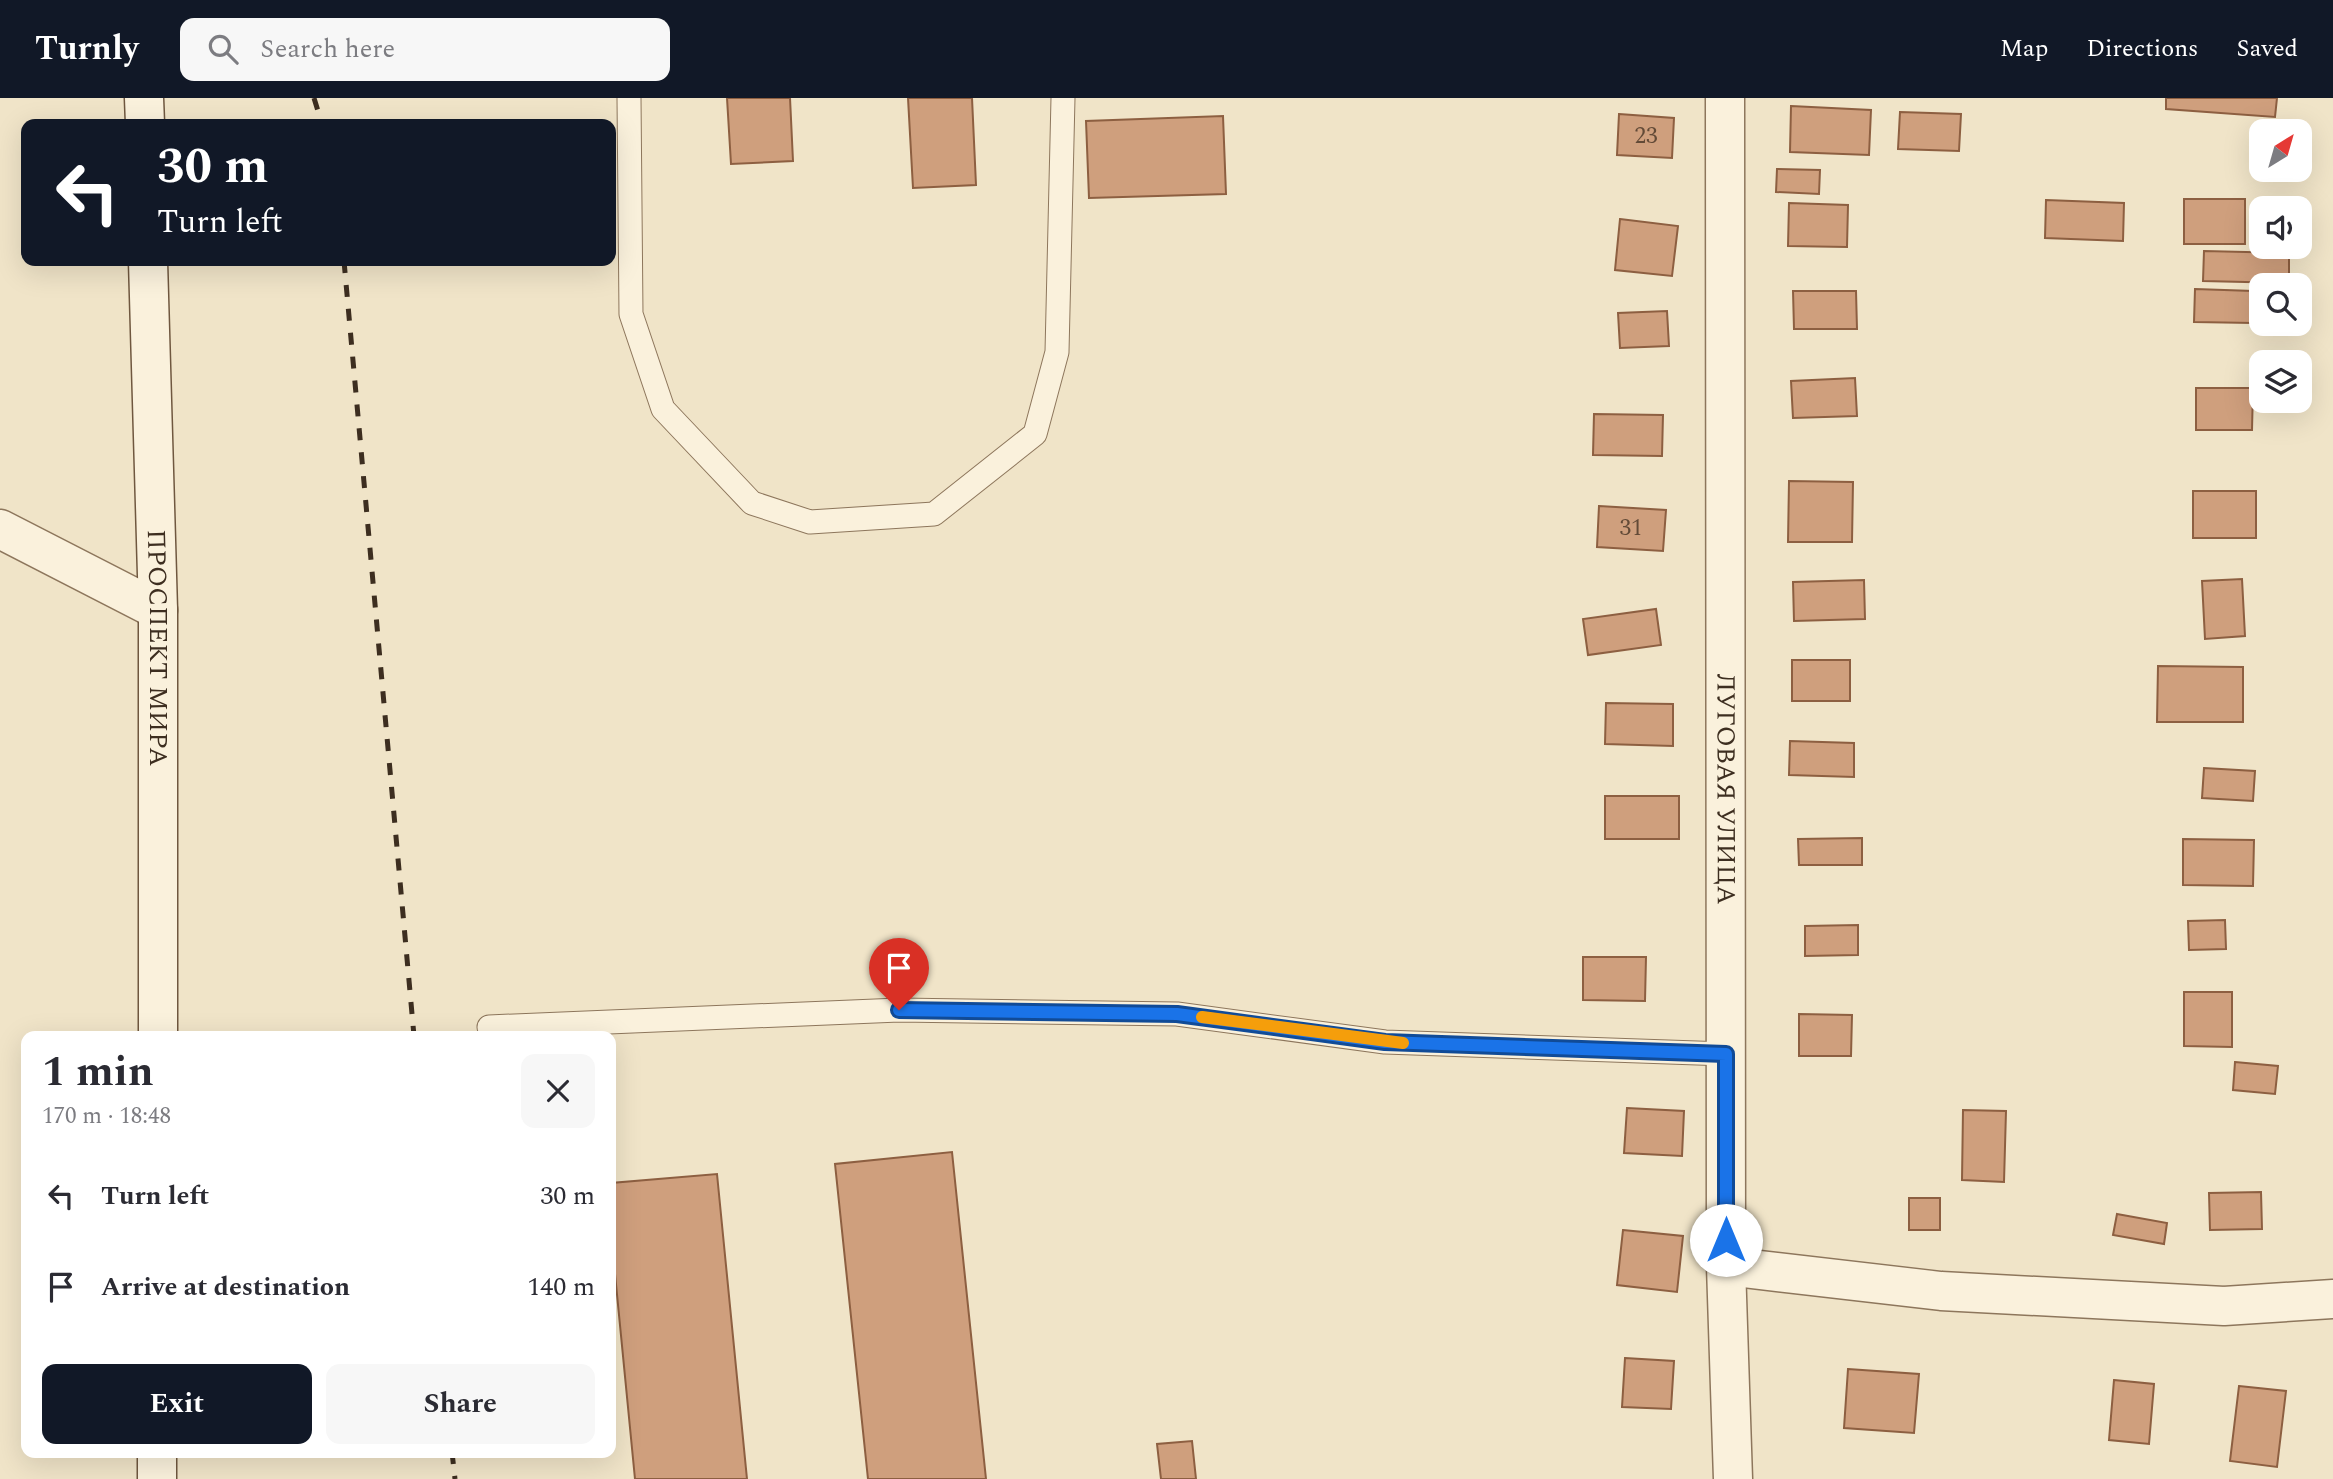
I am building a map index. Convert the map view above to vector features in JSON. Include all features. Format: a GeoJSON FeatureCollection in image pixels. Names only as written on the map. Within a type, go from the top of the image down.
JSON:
{"type":"FeatureCollection","features":[{"type":"Feature","properties":{"kind":"street"},"geometry":{"type":"LineString","coordinates":[[144,98],[145,119]]}},
{"type":"Feature","properties":{"kind":"street","name":"ЛУГОВАЯ УЛИЦА"},"geometry":{"type":"LineString","coordinates":[[1725,98],[1726,1266],[1733,1479]]}},
{"type":"Feature","properties":{"kind":"street","name":"ПРОСПЕКТ МИРА"},"geometry":{"type":"LineString","coordinates":[[148,266],[158,610],[158,1031]]}},
{"type":"Feature","properties":{"kind":"street"},"geometry":{"type":"LineString","coordinates":[[0,529],[158,610]]}},
{"type":"Feature","properties":{"kind":"street"},"geometry":{"type":"LineString","coordinates":[[1726,1266],[1968,1292],[2224,1306],[2333,1299]]}},
{"type":"Feature","properties":{"kind":"street"},"geometry":{"type":"LineString","coordinates":[[157,1479],[158,1458]]}},
{"type":"Feature","properties":{"kind":"lane"},"geometry":{"type":"LineString","coordinates":[[629,98],[631,314],[663,409],[752,503],[810,522],[934,514],[1035,434],[1057,352],[1063,98]]}},
{"type":"Feature","properties":{"kind":"lane"},"geometry":{"type":"LineString","coordinates":[[489,1027],[899,1010],[1177,1014],[1385,1042],[1726,1054]]}},
{"type":"Feature","properties":{"kind":"building"},"geometry":{"type":"Polygon","coordinates":[[[727,98],[790,98],[793,161],[731,164],[727,98]]]}},
{"type":"Feature","properties":{"kind":"building"},"geometry":{"type":"Polygon","coordinates":[[[908,98],[972,98],[976,185],[913,188],[908,98]]]}},
{"type":"Feature","properties":{"kind":"building"},"geometry":{"type":"Polygon","coordinates":[[[2166,98],[2277,98],[2275,117],[2166,109],[2166,98]]]}},
{"type":"Feature","properties":{"kind":"building"},"geometry":{"type":"Polygon","coordinates":[[[1791,106],[1871,110],[1869,155],[1790,152],[1791,106]]]}},
{"type":"Feature","properties":{"kind":"building"},"geometry":{"type":"Polygon","coordinates":[[[1900,112],[1961,114],[1959,151],[1898,149],[1900,112]]]}},
{"type":"Feature","properties":{"kind":"building"},"geometry":{"type":"Polygon","coordinates":[[[1619,114],[1674,118],[1672,158],[1617,155],[1619,114]]]}},
{"type":"Feature","properties":{"kind":"building"},"geometry":{"type":"Polygon","coordinates":[[[1223,116],[1226,194],[1089,198],[1086,121],[1223,116]]]}},
{"type":"Feature","properties":{"kind":"building"},"geometry":{"type":"Polygon","coordinates":[[[1777,169],[1820,170],[1819,194],[1776,192],[1777,169]]]}},
{"type":"Feature","properties":{"kind":"building"},"geometry":{"type":"Polygon","coordinates":[[[2184,199],[2245,199],[2245,244],[2184,244],[2184,199]]]}},
{"type":"Feature","properties":{"kind":"building"},"geometry":{"type":"Polygon","coordinates":[[[2046,200],[2124,203],[2123,241],[2045,238],[2046,200]]]}},
{"type":"Feature","properties":{"kind":"building"},"geometry":{"type":"Polygon","coordinates":[[[1789,203],[1848,205],[1847,247],[1788,246],[1789,203]]]}},
{"type":"Feature","properties":{"kind":"building"},"geometry":{"type":"Polygon","coordinates":[[[1620,219],[1678,226],[1672,276],[1615,270],[1620,219]]]}},
{"type":"Feature","properties":{"kind":"building"},"geometry":{"type":"Polygon","coordinates":[[[2204,251],[2249,252],[2249,259],[2289,259],[2289,273],[2249,273],[2249,282],[2203,281],[2204,251]]]}},
{"type":"Feature","properties":{"kind":"building"},"geometry":{"type":"Polygon","coordinates":[[[2195,289],[2249,291],[2249,323],[2194,322],[2195,289]]]}},
{"type":"Feature","properties":{"kind":"building"},"geometry":{"type":"Polygon","coordinates":[[[1793,291],[1856,291],[1857,329],[1794,329],[1793,291]]]}},
{"type":"Feature","properties":{"kind":"building"},"geometry":{"type":"Polygon","coordinates":[[[1667,311],[1669,346],[1620,348],[1618,313],[1667,311]]]}},
{"type":"Feature","properties":{"kind":"building"},"geometry":{"type":"Polygon","coordinates":[[[1855,378],[1857,416],[1793,418],[1791,381],[1855,378]]]}},
{"type":"Feature","properties":{"kind":"building"},"geometry":{"type":"Polygon","coordinates":[[[2196,388],[2249,388],[2252,430],[2196,430],[2196,388]]]}},
{"type":"Feature","properties":{"kind":"building"},"geometry":{"type":"Polygon","coordinates":[[[1594,414],[1663,415],[1662,456],[1593,455],[1594,414]]]}},
{"type":"Feature","properties":{"kind":"building"},"geometry":{"type":"Polygon","coordinates":[[[1789,481],[1853,482],[1852,542],[1788,542],[1789,481]]]}},
{"type":"Feature","properties":{"kind":"building"},"geometry":{"type":"Polygon","coordinates":[[[2193,491],[2256,491],[2256,538],[2193,538],[2193,491]]]}},
{"type":"Feature","properties":{"kind":"building"},"geometry":{"type":"Polygon","coordinates":[[[1599,506],[1666,510],[1663,551],[1597,547],[1599,506]]]}},
{"type":"Feature","properties":{"kind":"building"},"geometry":{"type":"Polygon","coordinates":[[[2242,579],[2245,636],[2205,639],[2202,581],[2242,579]]]}},
{"type":"Feature","properties":{"kind":"building"},"geometry":{"type":"Polygon","coordinates":[[[1864,580],[1865,619],[1794,621],[1793,582],[1864,580]]]}},
{"type":"Feature","properties":{"kind":"building"},"geometry":{"type":"Polygon","coordinates":[[[1656,609],[1661,645],[1588,655],[1583,619],[1656,609]]]}},
{"type":"Feature","properties":{"kind":"building"},"geometry":{"type":"Polygon","coordinates":[[[1792,660],[1850,660],[1850,701],[1792,701],[1792,660]]]}},
{"type":"Feature","properties":{"kind":"building"},"geometry":{"type":"Polygon","coordinates":[[[2158,666],[2243,667],[2243,722],[2157,722],[2158,666]]]}},
{"type":"Feature","properties":{"kind":"building"},"geometry":{"type":"Polygon","coordinates":[[[1606,703],[1673,704],[1673,746],[1605,744],[1606,703]]]}},
{"type":"Feature","properties":{"kind":"building"},"geometry":{"type":"Polygon","coordinates":[[[1790,741],[1854,743],[1854,777],[1789,775],[1790,741]]]}},
{"type":"Feature","properties":{"kind":"building"},"geometry":{"type":"Polygon","coordinates":[[[2204,768],[2255,771],[2253,801],[2202,798],[2204,768]]]}},
{"type":"Feature","properties":{"kind":"building"},"geometry":{"type":"Polygon","coordinates":[[[1605,796],[1679,796],[1679,839],[1605,839],[1605,796]]]}},
{"type":"Feature","properties":{"kind":"building"},"geometry":{"type":"Polygon","coordinates":[[[1862,838],[1862,865],[1799,865],[1798,839],[1862,838]]]}},
{"type":"Feature","properties":{"kind":"building"},"geometry":{"type":"Polygon","coordinates":[[[2183,839],[2254,840],[2253,886],[2183,885],[2183,839]]]}},
{"type":"Feature","properties":{"kind":"building"},"geometry":{"type":"Polygon","coordinates":[[[2225,920],[2226,949],[2189,950],[2188,921],[2225,920]]]}},
{"type":"Feature","properties":{"kind":"building"},"geometry":{"type":"Polygon","coordinates":[[[1858,925],[1858,955],[1805,956],[1805,926],[1858,925]]]}},
{"type":"Feature","properties":{"kind":"building"},"geometry":{"type":"Polygon","coordinates":[[[1583,957],[1646,957],[1645,1001],[1583,1000],[1583,957]]]}},
{"type":"Feature","properties":{"kind":"building"},"geometry":{"type":"Polygon","coordinates":[[[2184,992],[2232,992],[2232,1047],[2184,1046],[2184,992]]]}},
{"type":"Feature","properties":{"kind":"building"},"geometry":{"type":"Polygon","coordinates":[[[1799,1014],[1852,1015],[1851,1056],[1799,1056],[1799,1014]]]}},
{"type":"Feature","properties":{"kind":"building"},"geometry":{"type":"Polygon","coordinates":[[[2235,1062],[2278,1066],[2275,1094],[2233,1090],[2235,1062]]]}},
{"type":"Feature","properties":{"kind":"building"},"geometry":{"type":"Polygon","coordinates":[[[1627,1108],[1684,1111],[1682,1156],[1624,1153],[1627,1108]]]}},
{"type":"Feature","properties":{"kind":"building"},"geometry":{"type":"Polygon","coordinates":[[[1963,1110],[2006,1111],[2004,1182],[1962,1180],[1963,1110]]]}},
{"type":"Feature","properties":{"kind":"building"},"geometry":{"type":"Polygon","coordinates":[[[952,1152],[986,1479],[868,1479],[835,1164],[952,1152]]]}},
{"type":"Feature","properties":{"kind":"building"},"geometry":{"type":"Polygon","coordinates":[[[717,1174],[747,1479],[635,1479],[616,1284],[616,1183],[717,1174]]]}},
{"type":"Feature","properties":{"kind":"building"},"geometry":{"type":"Polygon","coordinates":[[[2261,1192],[2262,1229],[2210,1230],[2209,1193],[2261,1192]]]}},
{"type":"Feature","properties":{"kind":"building"},"geometry":{"type":"Polygon","coordinates":[[[1909,1198],[1940,1198],[1940,1230],[1909,1230],[1909,1198]]]}},
{"type":"Feature","properties":{"kind":"building"},"geometry":{"type":"Polygon","coordinates":[[[2117,1214],[2167,1223],[2164,1244],[2113,1235],[2117,1214]]]}},
{"type":"Feature","properties":{"kind":"building"},"geometry":{"type":"Polygon","coordinates":[[[1623,1230],[1683,1236],[1677,1292],[1617,1285],[1623,1230]]]}},
{"type":"Feature","properties":{"kind":"building"},"geometry":{"type":"Polygon","coordinates":[[[1625,1358],[1674,1361],[1671,1409],[1622,1407],[1625,1358]]]}},
{"type":"Feature","properties":{"kind":"building"},"geometry":{"type":"Polygon","coordinates":[[[1848,1369],[1919,1374],[1914,1433],[1844,1428],[1848,1369]]]}},
{"type":"Feature","properties":{"kind":"building"},"geometry":{"type":"Polygon","coordinates":[[[2114,1380],[2154,1384],[2149,1444],[2109,1440],[2114,1380]]]}},
{"type":"Feature","properties":{"kind":"building"},"geometry":{"type":"Polygon","coordinates":[[[2239,1386],[2286,1391],[2277,1467],[2230,1461],[2239,1386]]]}},
{"type":"Feature","properties":{"kind":"building"},"geometry":{"type":"Polygon","coordinates":[[[1192,1441],[1196,1479],[1161,1479],[1157,1444],[1192,1441]]]}},
{"type":"Feature","properties":{"kind":"railway"},"geometry":{"type":"LineString","coordinates":[[314,98],[320,119]]}},
{"type":"Feature","properties":{"kind":"railway"},"geometry":{"type":"LineString","coordinates":[[344,266],[414,1031]]}},
{"type":"Feature","properties":{"kind":"railway"},"geometry":{"type":"LineString","coordinates":[[453,1458],[455,1479]]}},
{"type":"Feature","properties":{"kind":"slow traffic"},"geometry":{"type":"LineString","coordinates":[[1202,1017],[1403,1043]]}},
{"type":"Feature","properties":{"kind":"route"},"geometry":{"type":"LineString","coordinates":[[899,1010],[1177,1014],[1385,1042],[1726,1054],[1726,1240]]}}]}
